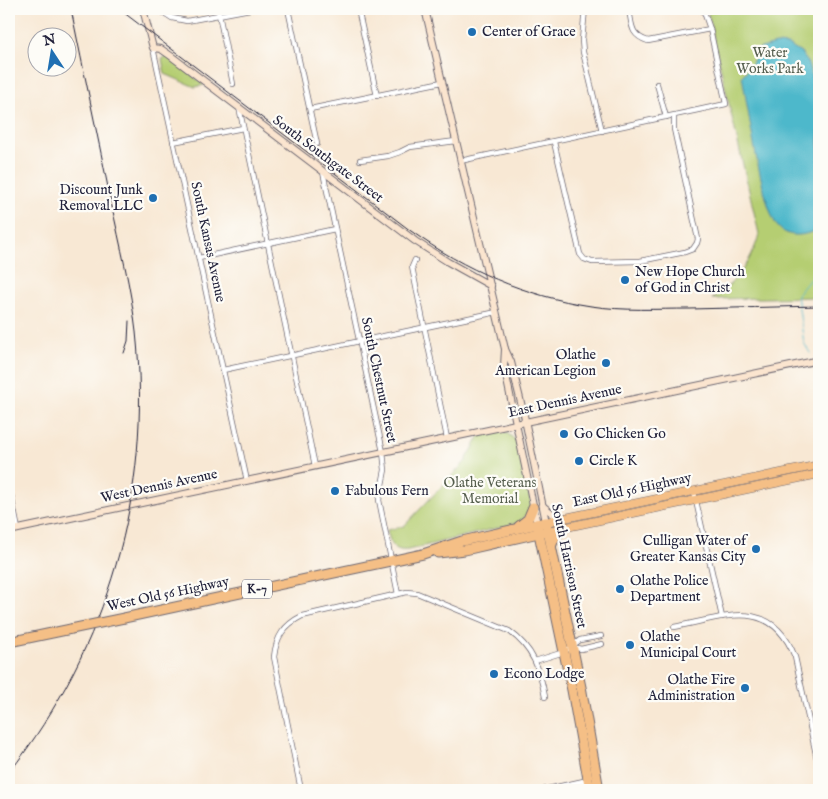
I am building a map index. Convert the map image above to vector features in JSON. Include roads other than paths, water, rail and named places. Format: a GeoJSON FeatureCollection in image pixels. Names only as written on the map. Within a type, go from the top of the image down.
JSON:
{"type":"FeatureCollection","features":[{"type":"Feature","properties":{"kind":"highway"},"geometry":{"type":"LineString","coordinates":[[513,530],[528,519],[538,506]]}},
{"type":"Feature","properties":{"kind":"highway","name":"East Old 56 Highway"},"geometry":{"type":"LineString","coordinates":[[391,561],[423,554],[462,541],[513,530],[542,528]]}},
{"type":"Feature","properties":{"kind":"highway","name":"East Old 56 Highway"},"geometry":{"type":"LineString","coordinates":[[423,554],[465,550],[519,538],[542,528]]}},
{"type":"Feature","properties":{"kind":"highway","name":"South Harrison Street"},"geometry":{"type":"LineString","coordinates":[[542,528],[551,547],[599,790]]}},
{"type":"Feature","properties":{"kind":"highway","name":"South Harrison Street"},"geometry":{"type":"LineString","coordinates":[[542,528],[543,553],[590,790]]}},
{"type":"Feature","properties":{"kind":"highway"},"geometry":{"type":"LineString","coordinates":[[551,547],[554,538],[563,528]]}},
{"type":"Feature","properties":{"kind":"highway"},"geometry":{"type":"LineString","coordinates":[[519,538],[534,543],[543,553]]}},
{"type":"Feature","properties":{"kind":"highway","name":"West Old 56 Highway"},"geometry":{"type":"LineString","coordinates":[[9,642],[391,561]]}},
{"type":"Feature","properties":{"kind":"main road","name":"East Old 56 Highway"},"geometry":{"type":"LineString","coordinates":[[542,528],[563,528],[819,465]]}},
{"type":"Feature","properties":{"kind":"main road","name":"East Old 56 Highway"},"geometry":{"type":"LineString","coordinates":[[542,528],[568,518],[819,474]]}},
{"type":"Feature","properties":{"kind":"street","name":"South Kansas Avenue"},"geometry":{"type":"LineString","coordinates":[[143,9],[174,142],[246,481]]}},
{"type":"Feature","properties":{"kind":"street"},"geometry":{"type":"LineString","coordinates":[[158,9],[172,18],[186,21],[250,9]]}},
{"type":"Feature","properties":{"kind":"street"},"geometry":{"type":"LineString","coordinates":[[218,9],[233,84]]}},
{"type":"Feature","properties":{"kind":"street"},"geometry":{"type":"LineString","coordinates":[[288,9],[317,144]]}},
{"type":"Feature","properties":{"kind":"street"},"geometry":{"type":"LineString","coordinates":[[358,9],[377,96]]}},
{"type":"Feature","properties":{"kind":"street","name":"South Harrison Street"},"geometry":{"type":"LineString","coordinates":[[425,9],[505,349],[511,362],[526,422],[542,528]]}},
{"type":"Feature","properties":{"kind":"street"},"geometry":{"type":"LineString","coordinates":[[585,9],[582,40],[583,52],[602,132]]}},
{"type":"Feature","properties":{"kind":"street"},"geometry":{"type":"LineString","coordinates":[[629,9],[634,32],[639,38],[648,41],[710,29]]}},
{"type":"Feature","properties":{"kind":"street"},"geometry":{"type":"LineString","coordinates":[[460,161],[726,104],[710,29],[703,9]]}},
{"type":"Feature","properties":{"kind":"street","name":"South Southgate Street"},"geometry":{"type":"LineString","coordinates":[[153,48],[161,49],[171,56],[416,241],[448,262],[491,286]]}},
{"type":"Feature","properties":{"kind":"street"},"geometry":{"type":"LineString","coordinates":[[310,109],[442,82]]}},
{"type":"Feature","properties":{"kind":"street"},"geometry":{"type":"LineString","coordinates":[[657,84],[666,118]]}},
{"type":"Feature","properties":{"kind":"street"},"geometry":{"type":"LineString","coordinates":[[239,107],[315,466]]}},
{"type":"Feature","properties":{"kind":"street"},"geometry":{"type":"LineString","coordinates":[[554,142],[580,254],[584,259],[592,262],[640,260],[685,252],[693,249],[698,239],[674,129],[674,116]]}},
{"type":"Feature","properties":{"kind":"street"},"geometry":{"type":"LineString","coordinates":[[174,142],[243,128]]}},
{"type":"Feature","properties":{"kind":"street"},"geometry":{"type":"LineString","coordinates":[[360,160],[388,156],[410,147],[456,141]]}},
{"type":"Feature","properties":{"kind":"street","name":"South Chestnut Street"},"geometry":{"type":"LineString","coordinates":[[323,172],[383,452],[385,470],[379,500],[398,594]]}},
{"type":"Feature","properties":{"kind":"street"},"geometry":{"type":"LineString","coordinates":[[199,258],[336,229]]}},
{"type":"Feature","properties":{"kind":"street"},"geometry":{"type":"LineString","coordinates":[[415,260],[412,267],[447,438]]}},
{"type":"Feature","properties":{"kind":"street"},"geometry":{"type":"LineString","coordinates":[[223,370],[497,312]]}},
{"type":"Feature","properties":{"kind":"street","name":"South Harrison Street"},"geometry":{"type":"LineString","coordinates":[[505,349],[504,366],[516,424],[538,506]]}},
{"type":"Feature","properties":{"kind":"street","name":"East Dennis Avenue"},"geometry":{"type":"LineString","coordinates":[[315,466],[819,360]]}},
{"type":"Feature","properties":{"kind":"street","name":"West Dennis Avenue"},"geometry":{"type":"LineString","coordinates":[[9,531],[315,466]]}},
{"type":"Feature","properties":{"kind":"street"},"geometry":{"type":"LineString","coordinates":[[9,485],[18,529]]}},
{"type":"Feature","properties":{"kind":"street"},"geometry":{"type":"LineString","coordinates":[[695,496],[722,617]]}},
{"type":"Feature","properties":{"kind":"street"},"geometry":{"type":"LineString","coordinates":[[538,506],[552,514],[568,518]]}},
{"type":"Feature","properties":{"kind":"street"},"geometry":{"type":"LineString","coordinates":[[301,790],[274,657],[278,638],[288,624],[302,616],[407,592],[416,593],[509,631],[516,636],[524,643],[540,670],[545,696]]}},
{"type":"Feature","properties":{"kind":"street"},"geometry":{"type":"LineString","coordinates":[[674,628],[722,617],[740,615],[762,619],[776,627],[788,640],[795,657],[819,768]]}},
{"type":"Feature","properties":{"kind":"street"},"geometry":{"type":"LineString","coordinates":[[535,661],[564,652],[580,640],[601,636]]}},
{"type":"Feature","properties":{"kind":"street"},"geometry":{"type":"LineString","coordinates":[[572,646],[581,649],[602,644]]}},
{"type":"Feature","properties":{"kind":"street"},"geometry":{"type":"LineString","coordinates":[[543,790],[588,780]]}},
{"type":"Feature","properties":{"kind":"water"},"geometry":{"type":"Polygon","coordinates":[[[776,44],[788,45],[801,53],[807,61],[819,110],[819,229],[799,235],[789,234],[780,229],[774,220],[756,157],[742,76],[751,66],[758,49],[776,44]]]}},
{"type":"Feature","properties":{"kind":"waterway"},"geometry":{"type":"LineString","coordinates":[[810,353],[804,343],[797,295],[819,268]]}},
{"type":"Feature","properties":{"kind":"railway"},"geometry":{"type":"LineString","coordinates":[[9,773],[44,724],[73,673],[97,620],[116,565],[129,508],[137,451],[139,392],[134,316],[71,9]]}},
{"type":"Feature","properties":{"kind":"railway"},"geometry":{"type":"LineString","coordinates":[[119,9],[411,231],[453,258],[497,279],[543,296],[603,308],[690,309],[819,306]]}},
{"type":"Feature","properties":{"kind":"railway"},"geometry":{"type":"LineString","coordinates":[[124,353],[128,341],[129,321]]}},
{"type":"Feature","properties":{"kind":"place","name":"Center of Grace"},"geometry":{"type":"Point","coordinates":[472,32]}},
{"type":"Feature","properties":{"kind":"place","name":"Discount Junk Removal LLC"},"geometry":{"type":"Point","coordinates":[153,198]}},
{"type":"Feature","properties":{"kind":"place","name":"New Hope Church of God in Christ"},"geometry":{"type":"Point","coordinates":[625,280]}},
{"type":"Feature","properties":{"kind":"place","name":"Olathe American Legion"},"geometry":{"type":"Point","coordinates":[606,363]}},
{"type":"Feature","properties":{"kind":"place","name":"Go Chicken Go"},"geometry":{"type":"Point","coordinates":[564,434]}},
{"type":"Feature","properties":{"kind":"place","name":"Circle K"},"geometry":{"type":"Point","coordinates":[579,461]}},
{"type":"Feature","properties":{"kind":"place","name":"Fabulous Fern"},"geometry":{"type":"Point","coordinates":[335,491]}},
{"type":"Feature","properties":{"kind":"place","name":"Culligan Water of Greater Kansas City"},"geometry":{"type":"Point","coordinates":[756,549]}},
{"type":"Feature","properties":{"kind":"place","name":"Olathe Police Department"},"geometry":{"type":"Point","coordinates":[620,589]}},
{"type":"Feature","properties":{"kind":"place","name":"Olathe Municipal Court"},"geometry":{"type":"Point","coordinates":[630,645]}},
{"type":"Feature","properties":{"kind":"place","name":"Econo Lodge"},"geometry":{"type":"Point","coordinates":[494,674]}},
{"type":"Feature","properties":{"kind":"place","name":"Olathe Fire Administration"},"geometry":{"type":"Point","coordinates":[745,688]}},
{"type":"Feature","properties":{"kind":"park label","name":"Water Works Park"},"geometry":{"type":"Point","coordinates":[770,62]}},
{"type":"Feature","properties":{"kind":"park label","name":"Olathe Veterans Memorial"},"geometry":{"type":"Point","coordinates":[490,492]}}]}
